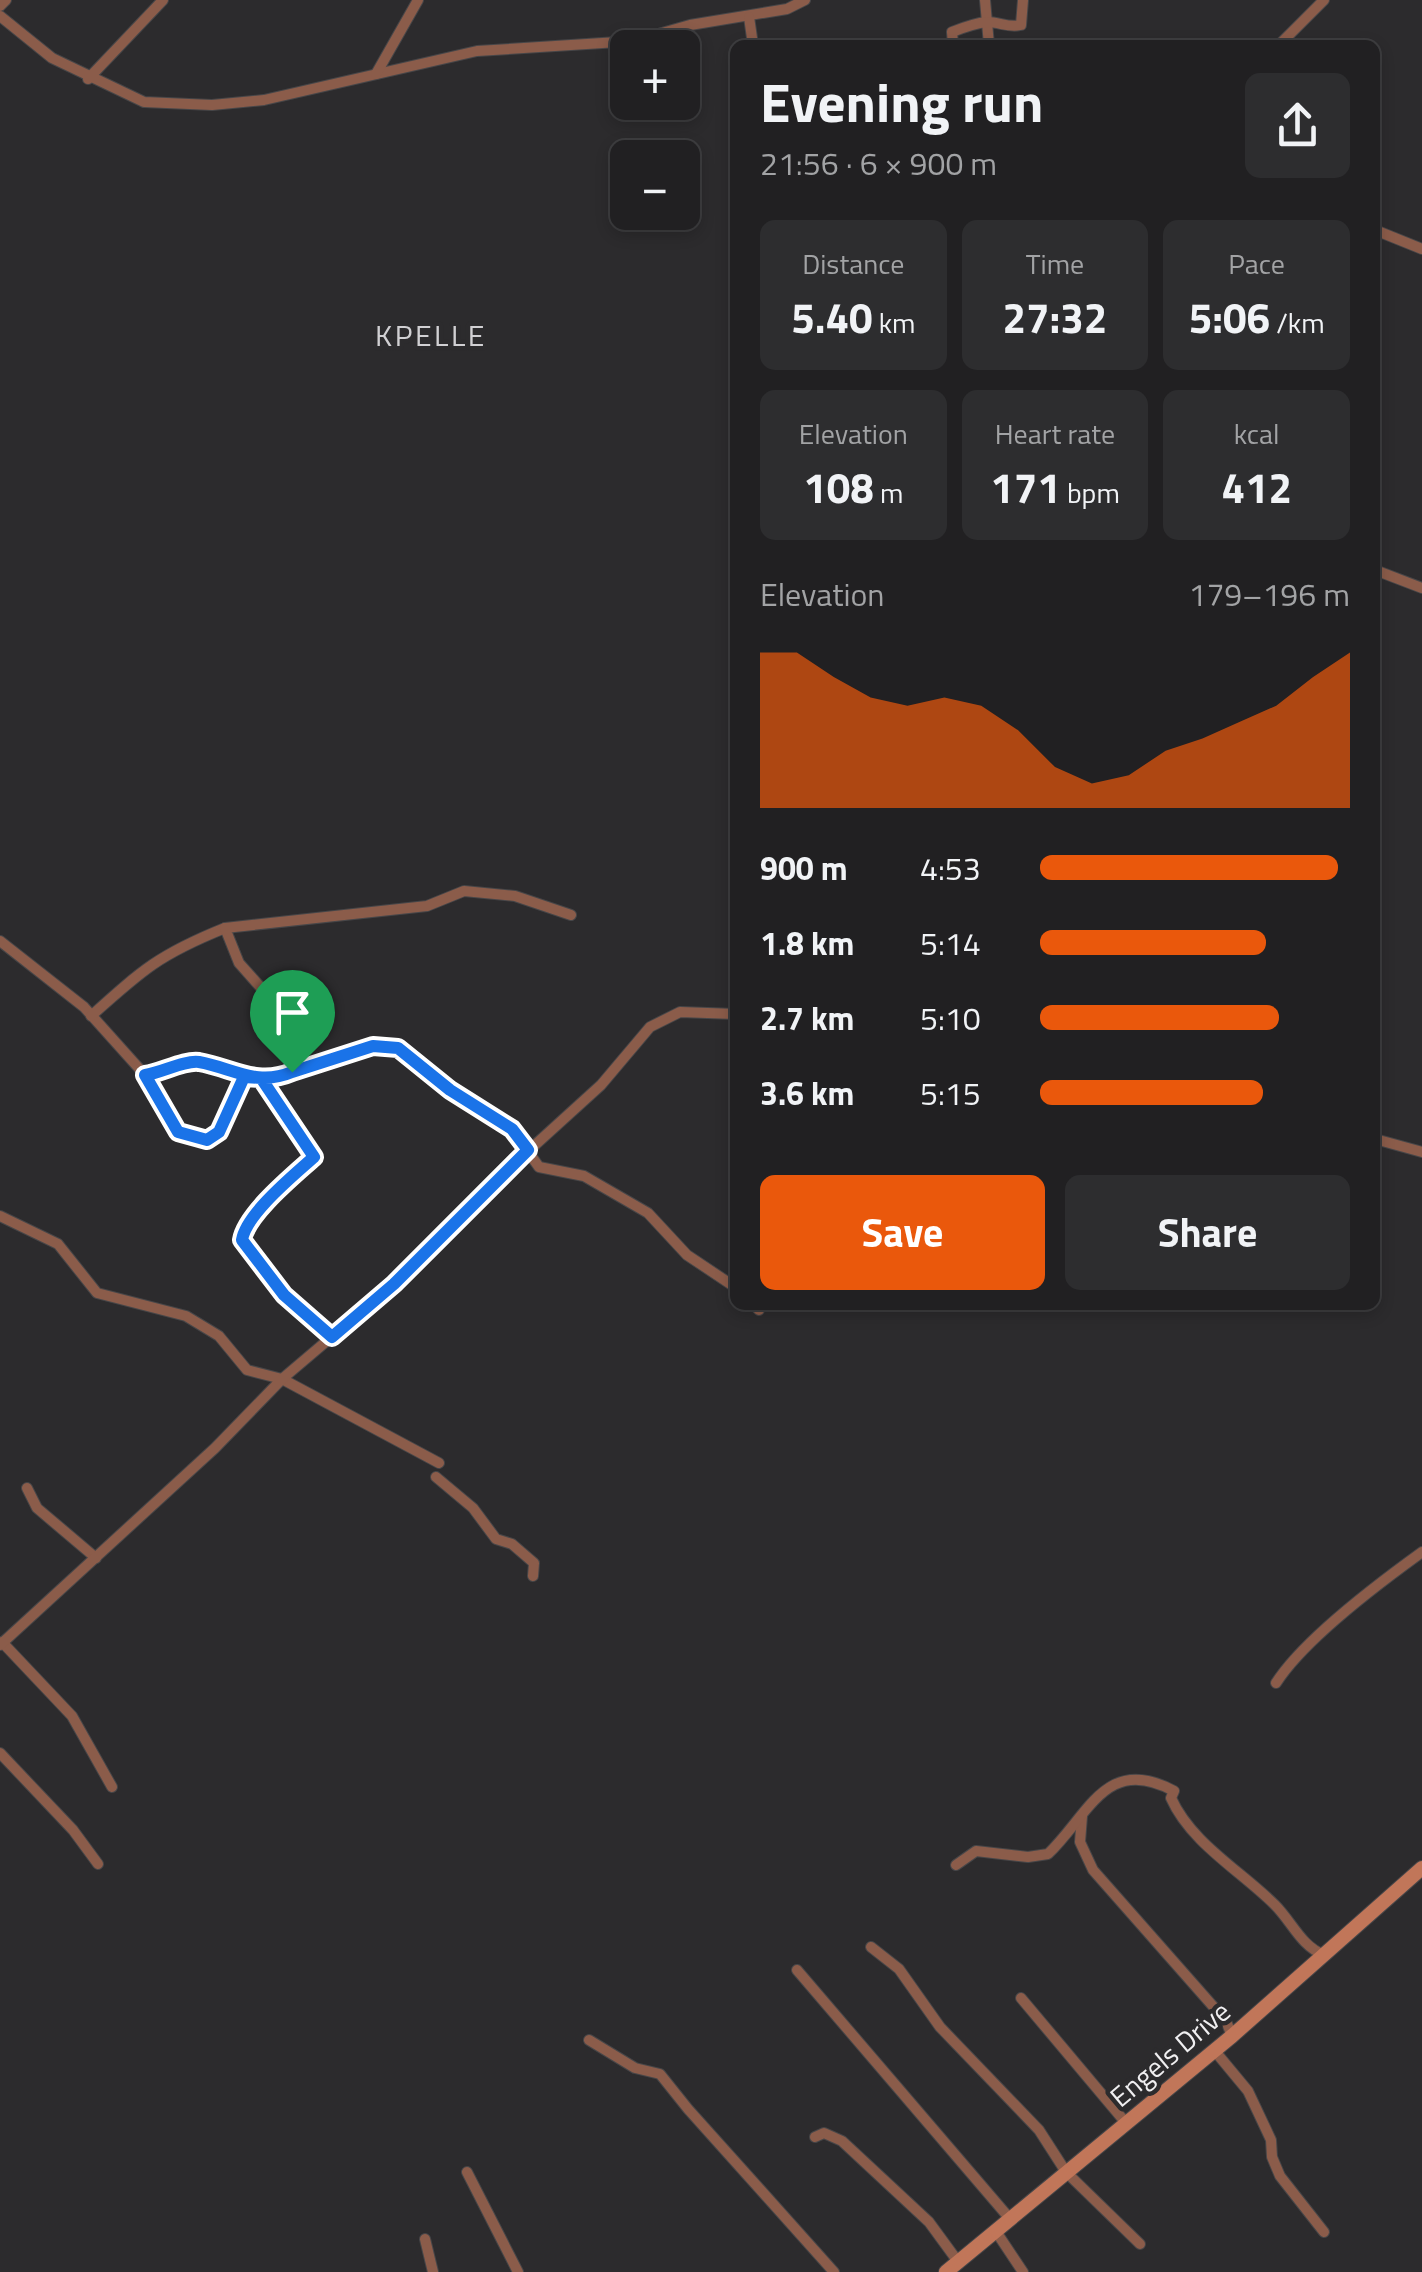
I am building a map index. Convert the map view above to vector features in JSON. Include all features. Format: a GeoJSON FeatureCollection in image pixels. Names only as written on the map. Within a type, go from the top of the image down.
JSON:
{"type":"FeatureCollection","features":[{"type":"Feature","properties":{"kind":"street"},"geometry":{"type":"LineString","coordinates":[[0,6],[6,0]]}},
{"type":"Feature","properties":{"kind":"street"},"geometry":{"type":"LineString","coordinates":[[88,79],[162,0]]}},
{"type":"Feature","properties":{"kind":"street"},"geometry":{"type":"LineString","coordinates":[[376,74],[418,0]]}},
{"type":"Feature","properties":{"kind":"street"},"geometry":{"type":"LineString","coordinates":[[0,16],[52,58],[88,79],[144,102],[212,105],[264,100],[477,51],[634,41],[690,25],[786,9],[805,0]]}},
{"type":"Feature","properties":{"kind":"street"},"geometry":{"type":"LineString","coordinates":[[985,0],[989,40]]}},
{"type":"Feature","properties":{"kind":"street"},"geometry":{"type":"LineString","coordinates":[[953,40],[952,32],[989,22],[1008,28],[1022,25],[1022,0]]}},
{"type":"Feature","properties":{"kind":"street"},"geometry":{"type":"LineString","coordinates":[[1284,40],[1324,0]]}},
{"type":"Feature","properties":{"kind":"street"},"geometry":{"type":"LineString","coordinates":[[749,17],[752,40]]}},
{"type":"Feature","properties":{"kind":"street"},"geometry":{"type":"LineString","coordinates":[[1380,232],[1422,249]]}},
{"type":"Feature","properties":{"kind":"street"},"geometry":{"type":"LineString","coordinates":[[1380,572],[1422,588]]}},
{"type":"Feature","properties":{"kind":"street"},"geometry":{"type":"LineString","coordinates":[[91,1016],[146,966],[180,944],[225,928],[427,906],[464,891],[516,896],[571,915]]}},
{"type":"Feature","properties":{"kind":"street"},"geometry":{"type":"LineString","coordinates":[[225,928],[239,963],[288,1017],[296,1034],[292,1072]]}},
{"type":"Feature","properties":{"kind":"street"},"geometry":{"type":"LineString","coordinates":[[0,942],[91,1016],[145,1075],[178,1132],[207,1140],[219,1132],[244,1077]]}},
{"type":"Feature","properties":{"kind":"street"},"geometry":{"type":"LineString","coordinates":[[112,1787],[72,1716],[1,1644],[282,1379],[394,1284],[528,1150],[602,1085],[650,1027],[680,1012],[730,1014]]}},
{"type":"Feature","properties":{"kind":"street"},"geometry":{"type":"LineString","coordinates":[[145,1075],[195,1061],[244,1077],[261,1078],[373,1046],[398,1048],[450,1090],[512,1129],[539,1168],[584,1176],[648,1213],[687,1255],[730,1284]]}},
{"type":"Feature","properties":{"kind":"street"},"geometry":{"type":"LineString","coordinates":[[261,1078],[314,1157],[263,1207],[245,1228],[242,1240],[284,1295],[332,1337]]}},
{"type":"Feature","properties":{"kind":"street"},"geometry":{"type":"LineString","coordinates":[[1380,1140],[1422,1152]]}},
{"type":"Feature","properties":{"kind":"street"},"geometry":{"type":"LineString","coordinates":[[0,1216],[58,1244],[97,1293],[186,1316],[219,1336],[247,1370],[282,1379],[438,1464]]}},
{"type":"Feature","properties":{"kind":"street"},"geometry":{"type":"LineString","coordinates":[[436,1477],[473,1508],[496,1539],[512,1544],[528,1556],[534,1563],[533,1576]]}},
{"type":"Feature","properties":{"kind":"street"},"geometry":{"type":"LineString","coordinates":[[28,1488],[37,1508],[96,1558]]}},
{"type":"Feature","properties":{"kind":"street"},"geometry":{"type":"LineString","coordinates":[[1276,1683],[1290,1662],[1369,1590],[1422,1552]]}},
{"type":"Feature","properties":{"kind":"street"},"geometry":{"type":"LineString","coordinates":[[0,1753],[73,1830],[98,1864]]}},
{"type":"Feature","properties":{"kind":"street"},"geometry":{"type":"LineString","coordinates":[[956,1865],[976,1851],[1028,1857],[1048,1854],[1093,1799],[1128,1778],[1150,1779],[1174,1792],[1171,1798],[1186,1826],[1272,1902],[1312,1950],[1324,1955]]}},
{"type":"Feature","properties":{"kind":"street"},"geometry":{"type":"LineString","coordinates":[[1082,1815],[1080,1842],[1093,1870],[1226,2021],[1232,2036]]}},
{"type":"Feature","properties":{"kind":"street","name":"Engels Drive"},"geometry":{"type":"LineString","coordinates":[[946,2272],[1232,2036],[1422,1868]]}},
{"type":"Feature","properties":{"kind":"street"},"geometry":{"type":"LineString","coordinates":[[871,1947],[898,1969],[940,2026],[1039,2130],[1066,2172],[1140,2244]]}},
{"type":"Feature","properties":{"kind":"street"},"geometry":{"type":"LineString","coordinates":[[797,1970],[1011,2220]]}},
{"type":"Feature","properties":{"kind":"street"},"geometry":{"type":"LineString","coordinates":[[1021,1998],[1126,2123]]}},
{"type":"Feature","properties":{"kind":"street"},"geometry":{"type":"LineString","coordinates":[[589,2040],[636,2068],[668,2080],[688,2109],[834,2272]]}},
{"type":"Feature","properties":{"kind":"street"},"geometry":{"type":"LineString","coordinates":[[1214,2050],[1248,2091],[1271,2140],[1280,2176],[1324,2232]]}},
{"type":"Feature","properties":{"kind":"street"},"geometry":{"type":"LineString","coordinates":[[815,2137],[824,2133],[842,2141],[928,2222],[959,2263]]}},
{"type":"Feature","properties":{"kind":"street"},"geometry":{"type":"LineString","coordinates":[[466,2172],[518,2272]]}},
{"type":"Feature","properties":{"kind":"street"},"geometry":{"type":"LineString","coordinates":[[997,2233],[1023,2272]]}},
{"type":"Feature","properties":{"kind":"street"},"geometry":{"type":"LineString","coordinates":[[425,2238],[434,2272]]}},
{"type":"Feature","properties":{"kind":"district","name":"KPELLE"},"geometry":{"type":"Point","coordinates":[431,336]}},
{"type":"Feature","properties":{"kind":"route"},"geometry":{"type":"LineString","coordinates":[[292,1072],[276,1079],[261,1078],[244,1077],[195,1061],[145,1075],[178,1132],[207,1140],[219,1132],[244,1077],[261,1078],[314,1157],[263,1207],[245,1228],[242,1240],[284,1295],[332,1337],[394,1284],[528,1150],[512,1129],[450,1090],[398,1048],[373,1046],[328,1057],[292,1072]]}}]}
